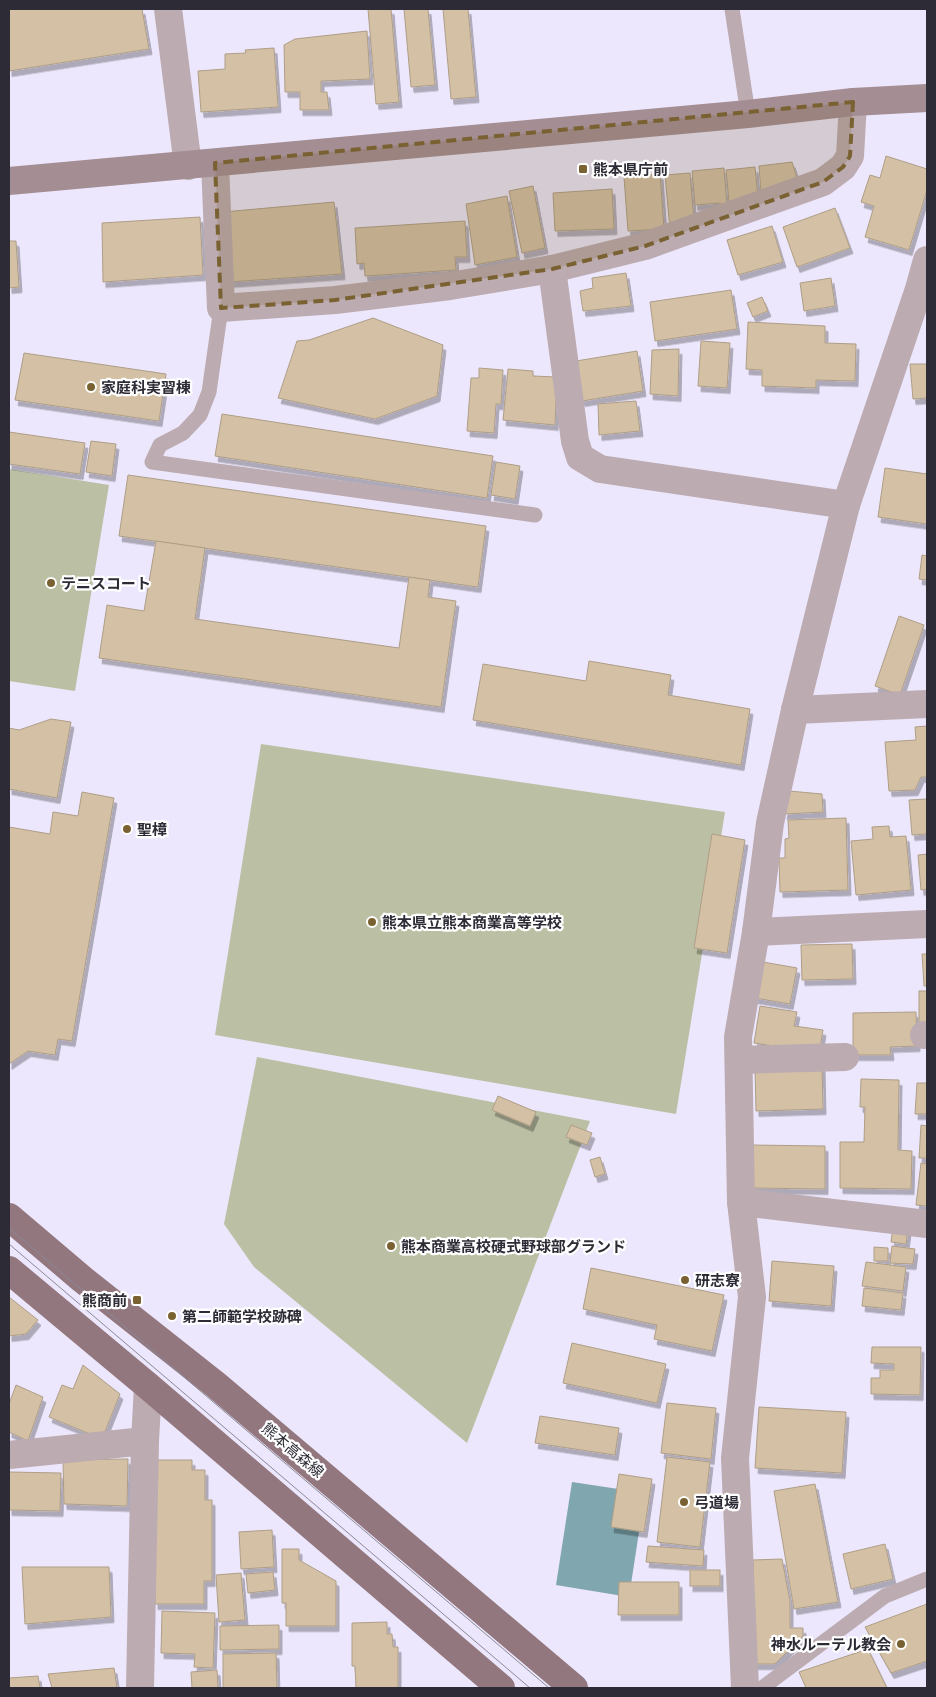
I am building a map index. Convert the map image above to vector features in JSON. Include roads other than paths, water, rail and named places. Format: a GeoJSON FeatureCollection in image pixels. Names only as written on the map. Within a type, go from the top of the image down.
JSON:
{"type":"FeatureCollection","features":[{"type":"Feature","properties":{"kind":"main road","name":"熊本高森線"},"geometry":{"type":"LineString","coordinates":[[9,1217],[82,1280],[216,1385],[574,1688]]}},
{"type":"Feature","properties":{"kind":"main road"},"geometry":{"type":"LineString","coordinates":[[9,1270],[148,1386],[501,1688]]}},
{"type":"Feature","properties":{"kind":"street"},"geometry":{"type":"LineString","coordinates":[[168,9],[188,166]]}},
{"type":"Feature","properties":{"kind":"street"},"geometry":{"type":"LineString","coordinates":[[9,181],[748,114],[853,102],[927,98]]}},
{"type":"Feature","properties":{"kind":"street"},"geometry":{"type":"LineString","coordinates":[[215,163],[221,308],[335,300],[450,286],[552,269],[645,246],[823,182],[843,167],[850,156],[853,102]]}},
{"type":"Feature","properties":{"kind":"street"},"geometry":{"type":"LineString","coordinates":[[745,1688],[735,1458],[752,1297],[740,1202],[738,1037],[756,932],[770,823],[795,710],[846,505],[919,289],[927,260]]}},
{"type":"Feature","properties":{"kind":"street"},"geometry":{"type":"LineString","coordinates":[[552,269],[575,441],[580,457],[600,469],[846,505]]}},
{"type":"Feature","properties":{"kind":"street"},"geometry":{"type":"LineString","coordinates":[[795,710],[927,704]]}},
{"type":"Feature","properties":{"kind":"street"},"geometry":{"type":"LineString","coordinates":[[756,932],[927,924]]}},
{"type":"Feature","properties":{"kind":"street"},"geometry":{"type":"LineString","coordinates":[[739,1060],[845,1057]]}},
{"type":"Feature","properties":{"kind":"street"},"geometry":{"type":"LineString","coordinates":[[740,1202],[927,1224]]}},
{"type":"Feature","properties":{"kind":"street"},"geometry":{"type":"LineString","coordinates":[[140,1688],[145,1441],[148,1386]]}},
{"type":"Feature","properties":{"kind":"street"},"geometry":{"type":"LineString","coordinates":[[9,1456],[145,1441]]}},
{"type":"Feature","properties":{"kind":"lane"},"geometry":{"type":"LineString","coordinates":[[732,9],[748,114]]}},
{"type":"Feature","properties":{"kind":"lane"},"geometry":{"type":"LineString","coordinates":[[221,308],[209,392],[200,415],[184,433],[160,445],[152,462],[535,515]]}},
{"type":"Feature","properties":{"kind":"lane"},"geometry":{"type":"LineString","coordinates":[[762,1688],[885,1596],[927,1578]]}},
{"type":"Feature","properties":{"kind":"tram line"},"geometry":{"type":"LineString","coordinates":[[9,1228],[549,1688]]}},
{"type":"Feature","properties":{"kind":"tram line"},"geometry":{"type":"LineString","coordinates":[[9,1244],[530,1688]]}},
{"type":"Feature","properties":{"kind":"place","name":"熊本県庁前"},"geometry":{"type":"Point","coordinates":[583,169]}},
{"type":"Feature","properties":{"kind":"place","name":"家庭科実習棟"},"geometry":{"type":"Point","coordinates":[91,387]}},
{"type":"Feature","properties":{"kind":"place","name":"テニスコート"},"geometry":{"type":"Point","coordinates":[51,583]}},
{"type":"Feature","properties":{"kind":"place","name":"聖樟"},"geometry":{"type":"Point","coordinates":[127,829]}},
{"type":"Feature","properties":{"kind":"place","name":"熊本県立熊本商業高等学校"},"geometry":{"type":"Point","coordinates":[372,922]}},
{"type":"Feature","properties":{"kind":"place","name":"熊本商業高校硬式野球部グランド"},"geometry":{"type":"Point","coordinates":[391,1246]}},
{"type":"Feature","properties":{"kind":"place","name":"研志寮"},"geometry":{"type":"Point","coordinates":[685,1280]}},
{"type":"Feature","properties":{"kind":"place","name":"熊商前"},"geometry":{"type":"Point","coordinates":[137,1300]}},
{"type":"Feature","properties":{"kind":"place","name":"第二師範学校跡碑"},"geometry":{"type":"Point","coordinates":[172,1316]}},
{"type":"Feature","properties":{"kind":"place","name":"弓道場"},"geometry":{"type":"Point","coordinates":[684,1502]}},
{"type":"Feature","properties":{"kind":"place","name":"神水ルーテル教会"},"geometry":{"type":"Point","coordinates":[901,1644]}}]}
